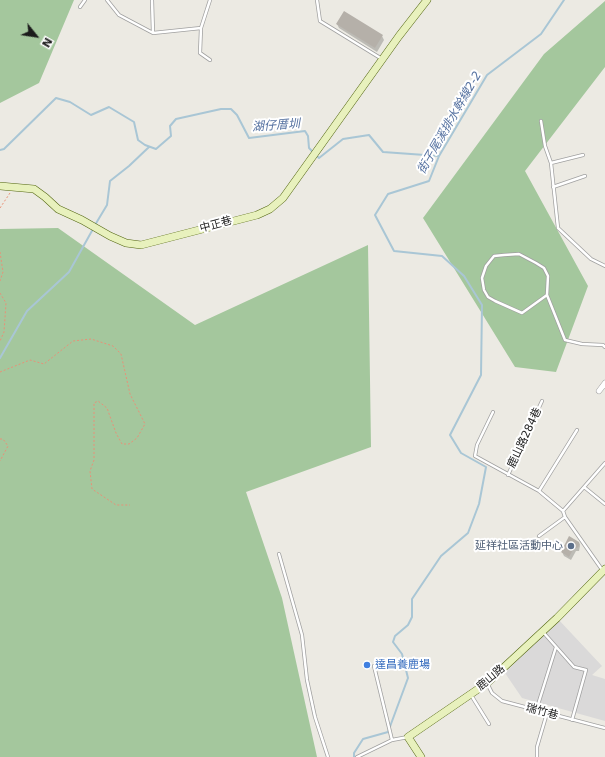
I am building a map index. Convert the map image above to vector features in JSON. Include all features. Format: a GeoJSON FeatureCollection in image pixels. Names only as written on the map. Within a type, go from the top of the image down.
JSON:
{"type":"FeatureCollection","features":[{"type":"Feature","properties":{"kind":"street"},"geometry":{"type":"LineString","coordinates":[[382,60],[427,0]]}},
{"type":"Feature","properties":{"kind":"street","name":"中正巷"},"geometry":{"type":"LineString","coordinates":[[14,188],[34,190],[45,197],[58,209],[126,243],[141,245],[257,215],[270,209],[283,198],[382,60]]}},
{"type":"Feature","properties":{"kind":"street"},"geometry":{"type":"LineString","coordinates":[[0,186],[14,188]]}},
{"type":"Feature","properties":{"kind":"street"},"geometry":{"type":"LineString","coordinates":[[599,391],[605,383]]}},
{"type":"Feature","properties":{"kind":"street","name":"鹿山路"},"geometry":{"type":"LineString","coordinates":[[408,737],[487,683],[542,632],[604,570]]}},
{"type":"Feature","properties":{"kind":"street"},"geometry":{"type":"LineString","coordinates":[[408,737],[421,757]]}},
{"type":"Feature","properties":{"kind":"lane"},"geometry":{"type":"LineString","coordinates":[[80,7],[85,0]]}},
{"type":"Feature","properties":{"kind":"lane"},"geometry":{"type":"LineString","coordinates":[[107,0],[120,15],[153,34],[201,28]]}},
{"type":"Feature","properties":{"kind":"lane"},"geometry":{"type":"LineString","coordinates":[[152,0],[153,34]]}},
{"type":"Feature","properties":{"kind":"lane"},"geometry":{"type":"LineString","coordinates":[[210,0],[201,28],[200,53],[210,60]]}},
{"type":"Feature","properties":{"kind":"lane"},"geometry":{"type":"LineString","coordinates":[[316,0],[320,21],[382,60]]}},
{"type":"Feature","properties":{"kind":"lane"},"geometry":{"type":"LineString","coordinates":[[541,121],[545,146],[551,163],[558,228],[592,259],[605,266]]}},
{"type":"Feature","properties":{"kind":"lane"},"geometry":{"type":"LineString","coordinates":[[551,163],[583,155]]}},
{"type":"Feature","properties":{"kind":"lane"},"geometry":{"type":"LineString","coordinates":[[553,187],[585,176]]}},
{"type":"Feature","properties":{"kind":"lane"},"geometry":{"type":"LineString","coordinates":[[547,295],[522,312],[495,302],[488,297],[484,290],[482,278],[486,266],[494,256],[519,254],[544,268],[548,276],[547,295],[565,340],[582,344],[603,345],[605,347]]}},
{"type":"Feature","properties":{"kind":"lane","name":"鹿山路284巷"},"geometry":{"type":"LineString","coordinates":[[508,475],[542,402]]}},
{"type":"Feature","properties":{"kind":"lane","name":"鹿山路284巷"},"geometry":{"type":"LineString","coordinates":[[493,412],[476,445],[475,456],[539,491],[563,511]]}},
{"type":"Feature","properties":{"kind":"lane"},"geometry":{"type":"LineString","coordinates":[[539,491],[577,430]]}},
{"type":"Feature","properties":{"kind":"lane"},"geometry":{"type":"LineString","coordinates":[[604,570],[564,517],[563,511],[605,463]]}},
{"type":"Feature","properties":{"kind":"lane"},"geometry":{"type":"LineString","coordinates":[[584,487],[605,504]]}},
{"type":"Feature","properties":{"kind":"lane"},"geometry":{"type":"LineString","coordinates":[[540,536],[564,517]]}},
{"type":"Feature","properties":{"kind":"lane"},"geometry":{"type":"LineString","coordinates":[[279,554],[302,635],[307,680],[328,757]]}},
{"type":"Feature","properties":{"kind":"lane"},"geometry":{"type":"LineString","coordinates":[[542,632],[574,667],[586,670],[572,720]]}},
{"type":"Feature","properties":{"kind":"lane"},"geometry":{"type":"LineString","coordinates":[[536,711],[556,647]]}},
{"type":"Feature","properties":{"kind":"lane"},"geometry":{"type":"LineString","coordinates":[[374,666],[392,740]]}},
{"type":"Feature","properties":{"kind":"lane","name":"瑞竹巷"},"geometry":{"type":"LineString","coordinates":[[487,683],[492,693],[502,701],[605,728]]}},
{"type":"Feature","properties":{"kind":"lane"},"geometry":{"type":"LineString","coordinates":[[471,695],[489,724]]}},
{"type":"Feature","properties":{"kind":"lane"},"geometry":{"type":"LineString","coordinates":[[537,757],[537,747],[547,714]]}},
{"type":"Feature","properties":{"kind":"lane","name":"鹿山路"},"geometry":{"type":"LineString","coordinates":[[357,757],[392,740],[408,737]]}},
{"type":"Feature","properties":{"kind":"path"},"geometry":{"type":"LineString","coordinates":[[0,208],[14,188]]}},
{"type":"Feature","properties":{"kind":"path"},"geometry":{"type":"LineString","coordinates":[[0,252],[3,272],[0,281]]}},
{"type":"Feature","properties":{"kind":"path"},"geometry":{"type":"LineString","coordinates":[[0,293],[6,303],[4,332],[0,340]]}},
{"type":"Feature","properties":{"kind":"path"},"geometry":{"type":"LineString","coordinates":[[0,372],[30,360],[44,364],[73,341],[91,339],[113,346],[121,354],[130,394],[145,424],[137,438],[129,444],[122,444],[107,408],[98,401],[94,403],[94,460],[90,471],[92,489],[116,505],[130,505]]}},
{"type":"Feature","properties":{"kind":"path"},"geometry":{"type":"LineString","coordinates":[[0,439],[3,439],[8,446],[0,461]]}},
{"type":"Feature","properties":{"kind":"shaded area"},"geometry":{"type":"Polygon","coordinates":[[[558,619],[602,666],[592,675],[605,679],[605,721],[522,698],[505,673],[558,619]]]}},
{"type":"Feature","properties":{"kind":"green space"},"geometry":{"type":"Polygon","coordinates":[[[0,0],[74,0],[39,83],[0,103],[0,0]]]}},
{"type":"Feature","properties":{"kind":"green space"},"geometry":{"type":"Polygon","coordinates":[[[605,1],[605,67],[525,171],[588,286],[556,372],[515,367],[423,218],[544,54],[605,1]]]}},
{"type":"Feature","properties":{"kind":"green space"},"geometry":{"type":"Polygon","coordinates":[[[58,228],[195,325],[368,245],[371,447],[246,492],[282,598],[317,757],[0,757],[0,229],[58,228]]]}},
{"type":"Feature","properties":{"kind":"building"},"geometry":{"type":"Polygon","coordinates":[[[344,11],[383,35],[375,48],[336,24],[344,11]]]}},
{"type":"Feature","properties":{"kind":"building","name":"延祥社區活動中心"},"geometry":{"type":"Polygon","coordinates":[[[569,536],[579,542],[580,545],[577,548],[574,548],[569,557],[561,552],[569,536]]]}},
{"type":"Feature","properties":{"kind":"waterway","name":"街子尾溪排水幹線2-2"},"geometry":{"type":"LineString","coordinates":[[354,757],[354,753],[363,739],[388,732],[408,678],[402,654],[393,642],[395,636],[408,625],[412,617],[412,599],[441,556],[468,533],[479,504],[486,467],[461,453],[450,435],[481,375],[482,305],[464,276],[442,256],[394,251],[375,215],[388,194],[429,181],[439,156],[487,75],[541,34],[564,0]]}},
{"type":"Feature","properties":{"kind":"waterway","name":"湖仔厝圳"},"geometry":{"type":"LineString","coordinates":[[0,150],[4,149],[56,98],[70,102],[91,115],[109,107],[134,122],[138,140],[145,145],[156,149],[171,136],[170,126],[176,119],[221,109],[231,109],[237,115],[249,138],[305,131],[308,136],[309,148],[319,158],[343,139],[369,135],[383,152],[439,156]]}},
{"type":"Feature","properties":{"kind":"waterway"},"geometry":{"type":"LineString","coordinates":[[95,225],[107,205],[110,181],[149,147]]}},
{"type":"Feature","properties":{"kind":"waterway"},"geometry":{"type":"LineString","coordinates":[[0,358],[27,311],[69,272],[93,229]]}},
{"type":"Feature","properties":{"kind":"place","name":"延祥社區活動中心"},"geometry":{"type":"Point","coordinates":[571,546]}},
{"type":"Feature","properties":{"kind":"place","name":"達昌養鹿場"},"geometry":{"type":"Point","coordinates":[367,665]}}]}
